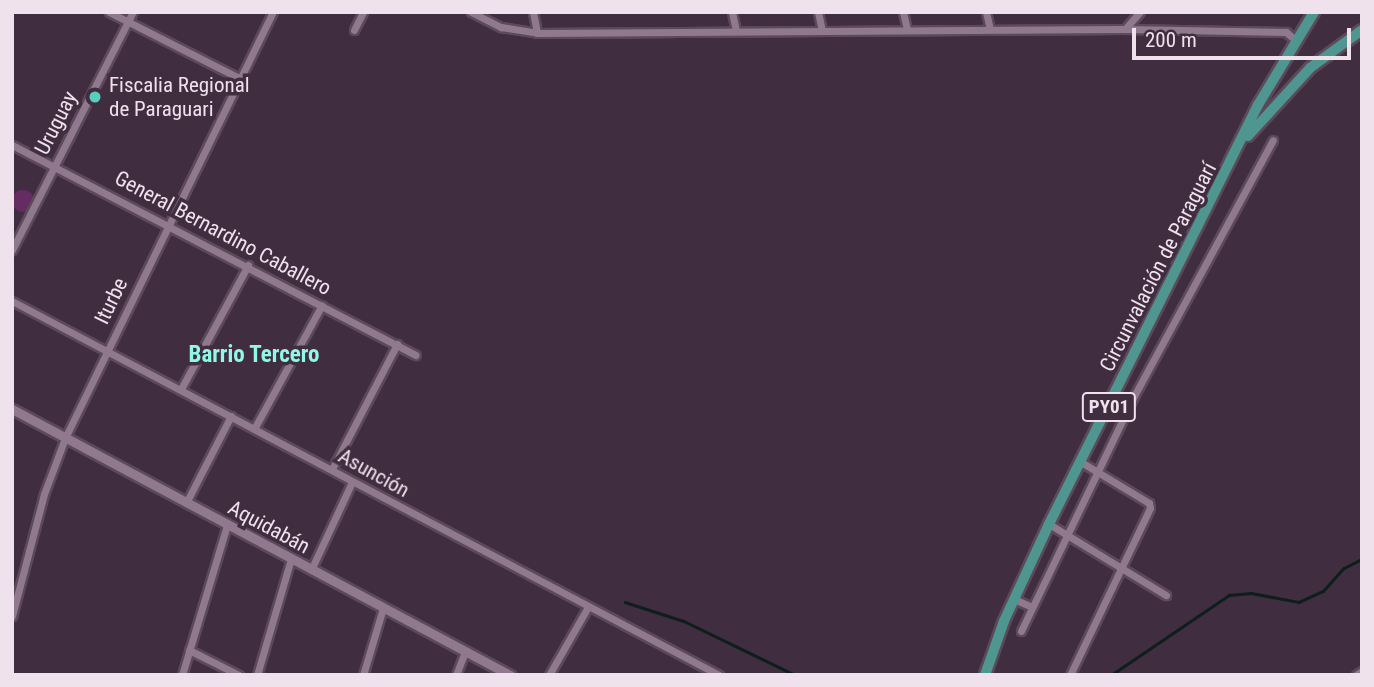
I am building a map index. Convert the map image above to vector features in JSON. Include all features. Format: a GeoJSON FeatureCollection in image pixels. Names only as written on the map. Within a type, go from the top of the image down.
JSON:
{"type":"FeatureCollection","features":[{"type":"Feature","properties":{"kind":"highway","name":"Circunvalación de Paraguarí"},"geometry":{"type":"LineString","coordinates":[[985,675],[1014,599],[1049,524],[1294,39],[1314,12]]}},
{"type":"Feature","properties":{"kind":"highway","name":"Circunvalación de Paraguarí"},"geometry":{"type":"LineString","coordinates":[[1242,143],[1310,68],[1362,30]]}},
{"type":"Feature","properties":{"kind":"street"},"geometry":{"type":"LineString","coordinates":[[109,12],[241,79]]}},
{"type":"Feature","properties":{"kind":"street","name":"Uruguay"},"geometry":{"type":"LineString","coordinates":[[12,250],[133,12]]}},
{"type":"Feature","properties":{"kind":"street","name":"Iturbe"},"geometry":{"type":"LineString","coordinates":[[12,616],[44,494],[65,438],[273,12]]}},
{"type":"Feature","properties":{"kind":"street"},"geometry":{"type":"LineString","coordinates":[[354,30],[363,12]]}},
{"type":"Feature","properties":{"kind":"street"},"geometry":{"type":"LineString","coordinates":[[471,12],[501,27],[537,33],[1125,29],[1286,32],[1294,39]]}},
{"type":"Feature","properties":{"kind":"street"},"geometry":{"type":"LineString","coordinates":[[533,12],[537,33]]}},
{"type":"Feature","properties":{"kind":"street"},"geometry":{"type":"LineString","coordinates":[[732,12],[736,31]]}},
{"type":"Feature","properties":{"kind":"street"},"geometry":{"type":"LineString","coordinates":[[818,12],[822,31]]}},
{"type":"Feature","properties":{"kind":"street"},"geometry":{"type":"LineString","coordinates":[[903,12],[907,30]]}},
{"type":"Feature","properties":{"kind":"street"},"geometry":{"type":"LineString","coordinates":[[986,12],[990,29]]}},
{"type":"Feature","properties":{"kind":"street"},"geometry":{"type":"LineString","coordinates":[[1125,29],[1140,12]]}},
{"type":"Feature","properties":{"kind":"street"},"geometry":{"type":"LineString","coordinates":[[1021,631],[1096,471],[1273,140]]}},
{"type":"Feature","properties":{"kind":"street","name":"General Bernardino Caballero"},"geometry":{"type":"LineString","coordinates":[[12,145],[168,223],[416,355]]}},
{"type":"Feature","properties":{"kind":"street"},"geometry":{"type":"LineString","coordinates":[[181,389],[248,265]]}},
{"type":"Feature","properties":{"kind":"street","name":"Asunción"},"geometry":{"type":"LineString","coordinates":[[12,301],[107,349],[715,674]]}},
{"type":"Feature","properties":{"kind":"street"},"geometry":{"type":"LineString","coordinates":[[254,429],[322,305]]}},
{"type":"Feature","properties":{"kind":"street"},"geometry":{"type":"LineString","coordinates":[[332,469],[397,344]]}},
{"type":"Feature","properties":{"kind":"street","name":"Aquidabán"},"geometry":{"type":"LineString","coordinates":[[12,409],[510,675]]}},
{"type":"Feature","properties":{"kind":"street"},"geometry":{"type":"LineString","coordinates":[[186,503],[231,415]]}},
{"type":"Feature","properties":{"kind":"street"},"geometry":{"type":"LineString","coordinates":[[1070,675],[1149,503],[1081,462]]}},
{"type":"Feature","properties":{"kind":"street"},"geometry":{"type":"LineString","coordinates":[[312,570],[352,482]]}},
{"type":"Feature","properties":{"kind":"street"},"geometry":{"type":"LineString","coordinates":[[1049,524],[1166,595]]}},
{"type":"Feature","properties":{"kind":"street"},"geometry":{"type":"LineString","coordinates":[[183,675],[227,525]]}},
{"type":"Feature","properties":{"kind":"street"},"geometry":{"type":"LineString","coordinates":[[257,675],[291,559]]}},
{"type":"Feature","properties":{"kind":"street"},"geometry":{"type":"LineString","coordinates":[[1014,599],[1032,607]]}},
{"type":"Feature","properties":{"kind":"street"},"geometry":{"type":"LineString","coordinates":[[549,675],[589,607]]}},
{"type":"Feature","properties":{"kind":"street"},"geometry":{"type":"LineString","coordinates":[[363,675],[383,608]]}},
{"type":"Feature","properties":{"kind":"street"},"geometry":{"type":"LineString","coordinates":[[189,650],[239,675]]}},
{"type":"Feature","properties":{"kind":"street"},"geometry":{"type":"LineString","coordinates":[[456,675],[465,652]]}},
{"type":"Feature","properties":{"kind":"street"},"geometry":{"type":"LineString","coordinates":[[1356,675],[1362,671]]}},
{"type":"Feature","properties":{"kind":"shaded area"},"geometry":{"type":"Polygon","coordinates":[[[19,190],[27,190],[34,197],[34,205],[27,212],[19,212],[12,205],[12,197],[19,190]]]}},
{"type":"Feature","properties":{"kind":"waterway"},"geometry":{"type":"LineString","coordinates":[[1111,675],[1229,595],[1251,593],[1299,602],[1323,591],[1344,568],[1362,559]]}},
{"type":"Feature","properties":{"kind":"waterway"},"geometry":{"type":"LineString","coordinates":[[625,602],[684,621],[795,675]]}},
{"type":"Feature","properties":{"kind":"place","name":"Fiscalia Regional de Paraguari"},"geometry":{"type":"Point","coordinates":[95,97]}},
{"type":"Feature","properties":{"kind":"district","name":"Barrio Tercero"},"geometry":{"type":"Point","coordinates":[254,355]}}]}
